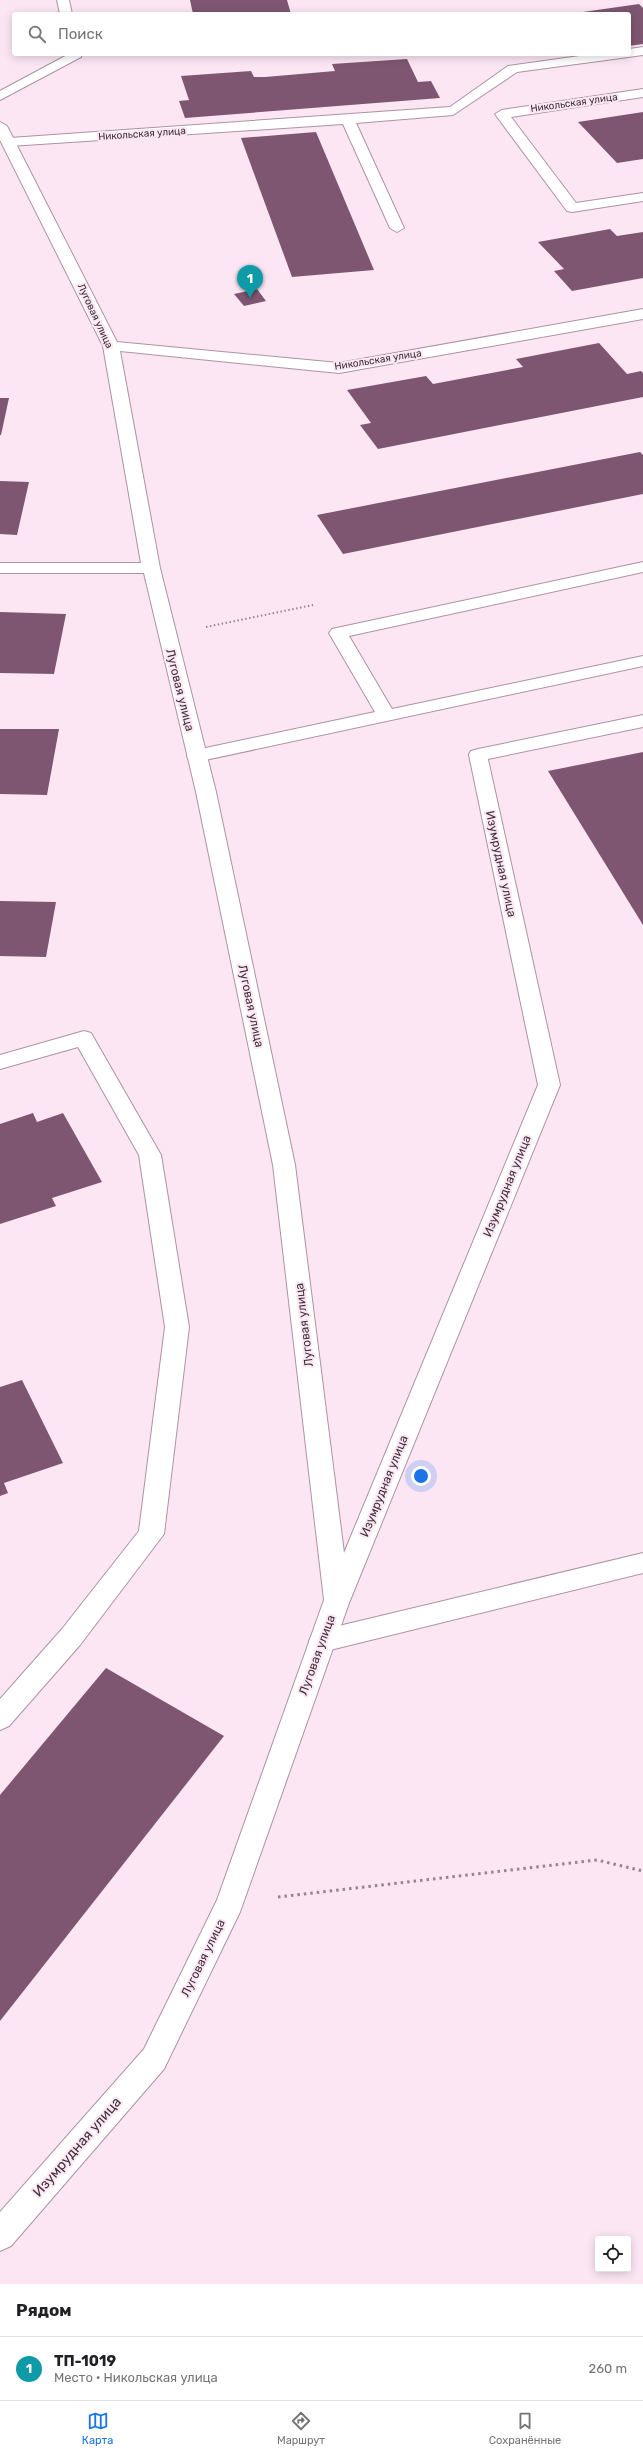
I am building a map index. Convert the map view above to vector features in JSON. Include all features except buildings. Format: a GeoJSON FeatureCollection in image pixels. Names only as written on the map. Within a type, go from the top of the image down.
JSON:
{"type":"FeatureCollection","features":[{"type":"Feature","properties":{"kind":"street"},"geometry":{"type":"LineString","coordinates":[[63,0],[66,12]]}},
{"type":"Feature","properties":{"kind":"street"},"geometry":{"type":"LineString","coordinates":[[631,53],[643,51]]}},
{"type":"Feature","properties":{"kind":"street"},"geometry":{"type":"LineString","coordinates":[[0,96],[75,56]]}},
{"type":"Feature","properties":{"kind":"street","name":"Никольская улица"},"geometry":{"type":"LineString","coordinates":[[5,134],[348,120],[453,111],[513,69],[607,56]]}},
{"type":"Feature","properties":{"kind":"street","name":"Никольская улица"},"geometry":{"type":"LineString","coordinates":[[643,93],[502,114],[572,208],[643,197]]}},
{"type":"Feature","properties":{"kind":"street"},"geometry":{"type":"LineString","coordinates":[[348,120],[397,228]]}},
{"type":"Feature","properties":{"kind":"street","name":"Луговая улица"},"geometry":{"type":"LineString","coordinates":[[5,134],[111,346],[151,568],[206,792],[284,1164],[337,1600],[230,1903],[154,2060]]}},
{"type":"Feature","properties":{"kind":"street","name":"Никольская улица"},"geometry":{"type":"LineString","coordinates":[[111,346],[339,368],[643,314]]}},
{"type":"Feature","properties":{"kind":"street"},"geometry":{"type":"LineString","coordinates":[[386,715],[338,633],[643,567]]}},
{"type":"Feature","properties":{"kind":"street"},"geometry":{"type":"LineString","coordinates":[[0,568],[151,568]]}},
{"type":"Feature","properties":{"kind":"street"},"geometry":{"type":"LineString","coordinates":[[196,756],[643,661]]}},
{"type":"Feature","properties":{"kind":"street","name":"Изумрудная улица"},"geometry":{"type":"LineString","coordinates":[[337,1600],[549,1085],[478,755],[643,721]]}},
{"type":"Feature","properties":{"kind":"street"},"geometry":{"type":"LineString","coordinates":[[0,1062],[84,1038],[150,1155],[177,1327],[151,1534],[71,1637],[0,1718]]}},
{"type":"Feature","properties":{"kind":"street"},"geometry":{"type":"LineString","coordinates":[[322,1641],[643,1562]]}},
{"type":"Feature","properties":{"kind":"street","name":"Изумрудная улица"},"geometry":{"type":"LineString","coordinates":[[0,2235],[154,2060]]}},
{"type":"Feature","properties":{"kind":"path"},"geometry":{"type":"LineString","coordinates":[[230,1903],[597,1860],[643,1871]]}},
{"type":"Feature","properties":{"kind":"place","name":"ТП-1019"},"geometry":{"type":"Point","coordinates":[250,298]}}]}
